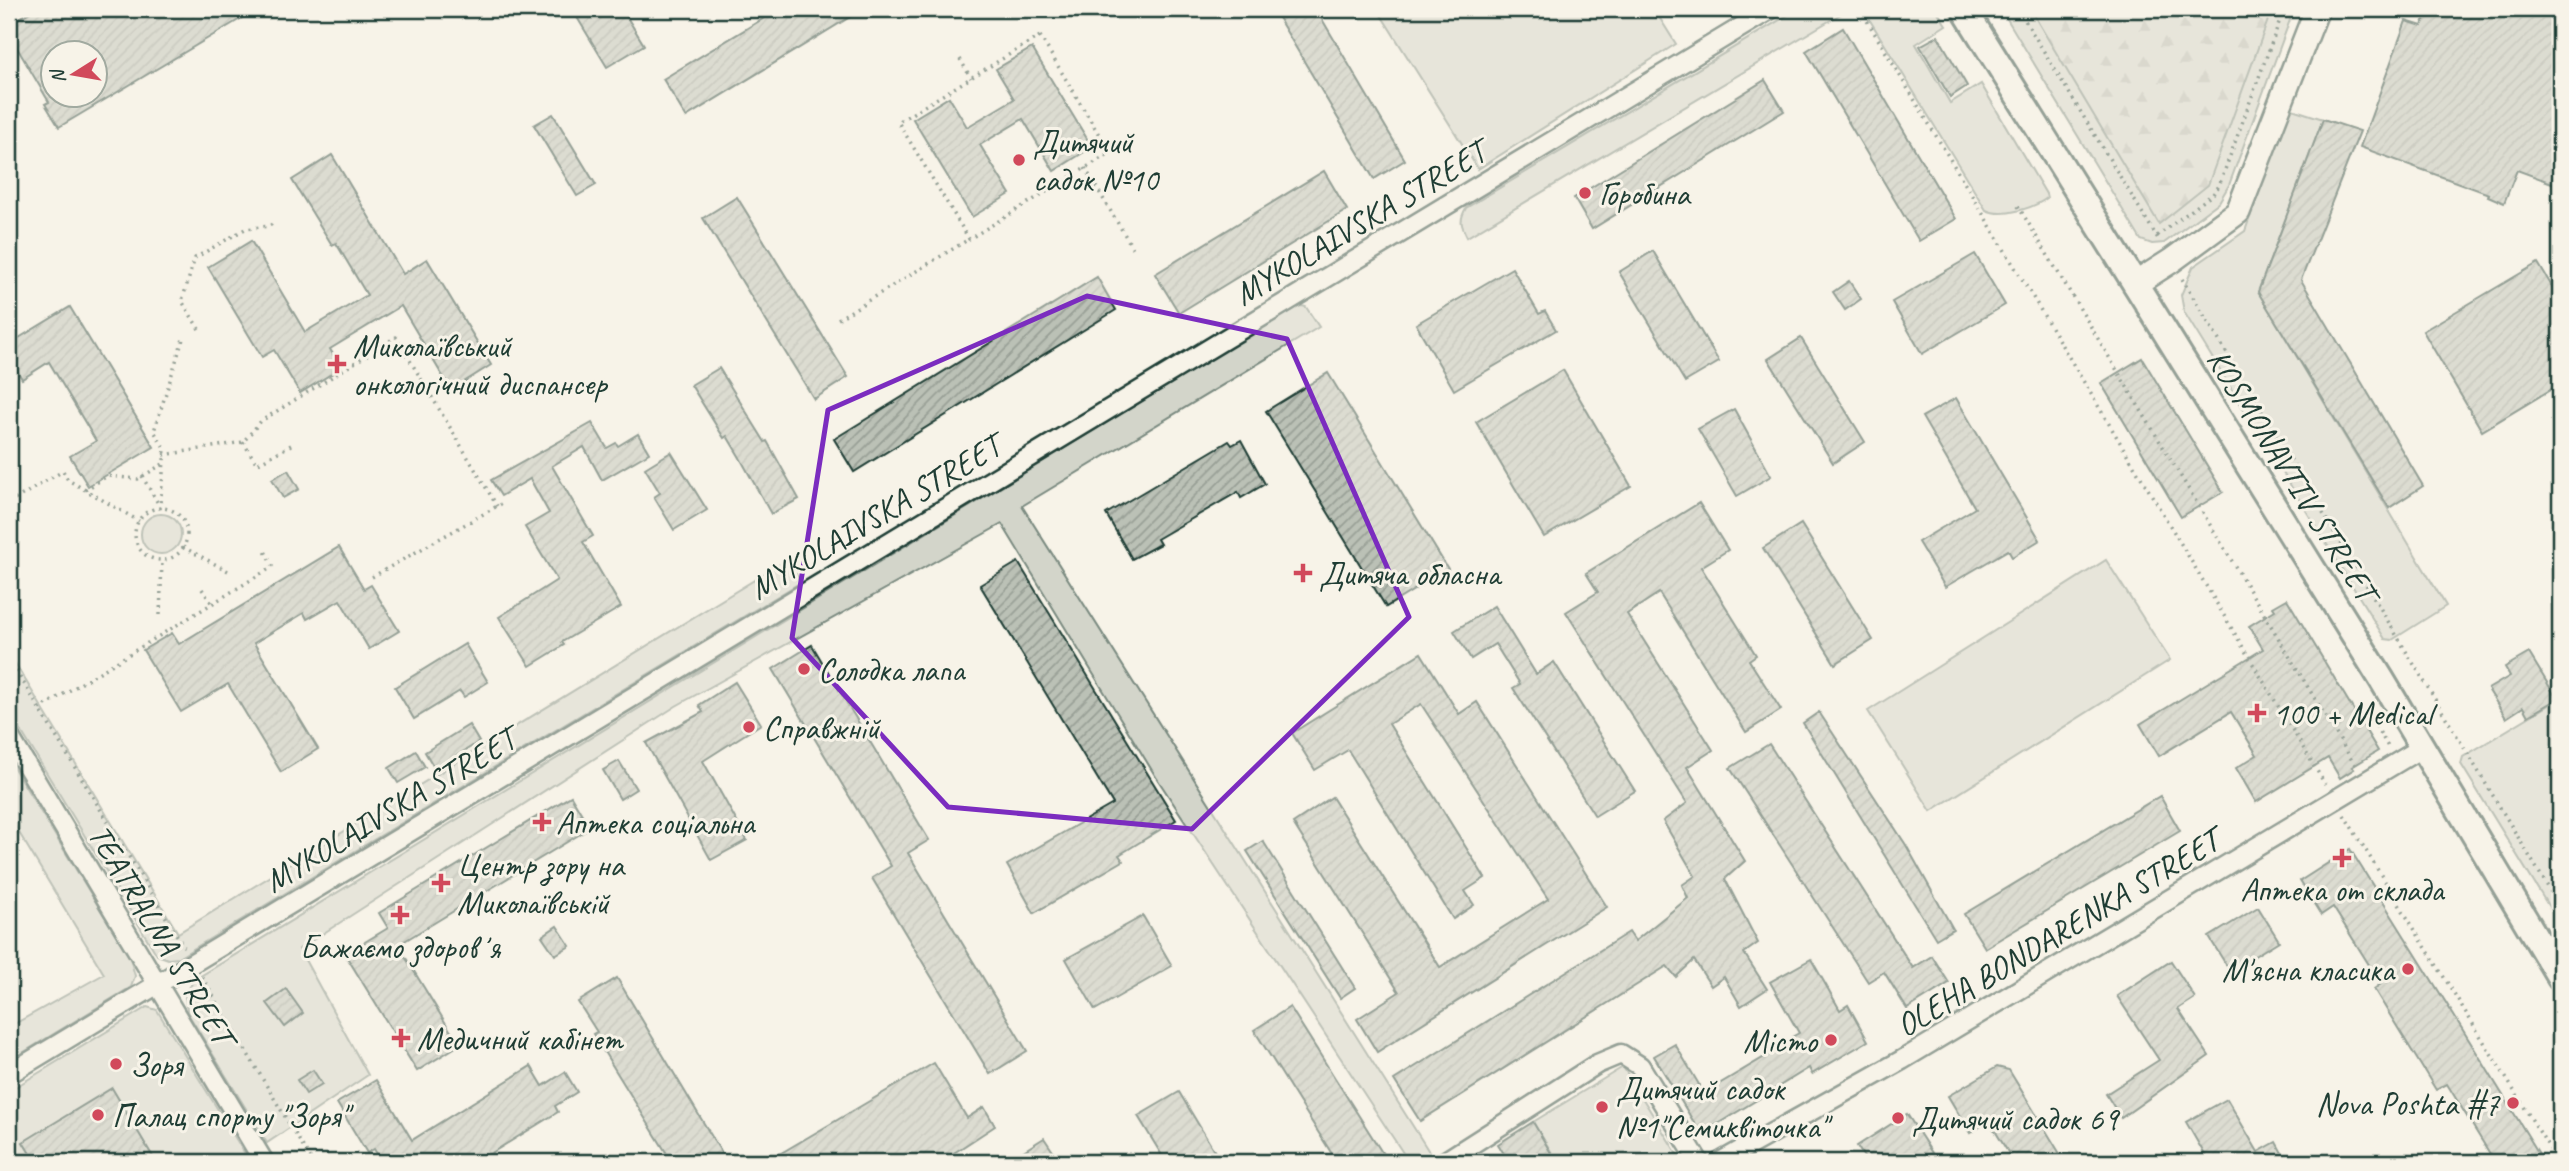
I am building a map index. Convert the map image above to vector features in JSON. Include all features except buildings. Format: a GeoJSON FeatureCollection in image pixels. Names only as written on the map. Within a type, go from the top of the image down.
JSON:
{"type":"FeatureCollection","features":[{"type":"Feature","properties":{"kind":"main road","name":"KOSMONAVTIV STREET"},"geometry":{"type":"LineString","coordinates":[[1964,9],[2423,747],[2560,978]]}},
{"type":"Feature","properties":{"kind":"street","name":"MYKOLAIVSKA STREET"},"geometry":{"type":"LineString","coordinates":[[9,1074],[1771,9]]}},
{"type":"Feature","properties":{"kind":"street"},"geometry":{"type":"LineString","coordinates":[[2135,284],[2238,212],[2317,9]]}},
{"type":"Feature","properties":{"kind":"street","name":"TEATRALNA STREET"},"geometry":{"type":"LineString","coordinates":[[9,736],[264,1162]]}},
{"type":"Feature","properties":{"kind":"street","name":"OLEHA BONDARENKA STREET"},"geometry":{"type":"LineString","coordinates":[[1720,1162],[1902,1060],[2423,747]]}},
{"type":"Feature","properties":{"kind":"street"},"geometry":{"type":"LineString","coordinates":[[1444,1162],[1597,1064],[1621,1054],[1640,1066],[1699,1162]]}},
{"type":"Feature","properties":{"kind":"path"},"geometry":{"type":"LineString","coordinates":[[1860,9],[2335,800],[2558,1162]]}},
{"type":"Feature","properties":{"kind":"path"},"geometry":{"type":"LineString","coordinates":[[2018,9],[2560,907]]}},
{"type":"Feature","properties":{"kind":"path"},"geometry":{"type":"LineString","coordinates":[[2157,236],[2213,194],[2219,186],[2284,9]]}},
{"type":"Feature","properties":{"kind":"path"},"geometry":{"type":"LineString","coordinates":[[838,319],[1110,153],[1040,36],[898,122],[969,239]]}},
{"type":"Feature","properties":{"kind":"path"},"geometry":{"type":"LineString","coordinates":[[960,59],[971,78]]}},
{"type":"Feature","properties":{"kind":"path"},"geometry":{"type":"LineString","coordinates":[[1085,168],[1136,253]]}},
{"type":"Feature","properties":{"kind":"path"},"geometry":{"type":"LineString","coordinates":[[2018,206],[2361,775]]}},
{"type":"Feature","properties":{"kind":"path"},"geometry":{"type":"LineString","coordinates":[[199,330],[182,300],[195,258],[248,228],[269,226],[276,222]]}},
{"type":"Feature","properties":{"kind":"path"},"geometry":{"type":"LineString","coordinates":[[164,455],[243,442],[261,421],[396,337],[499,505],[372,577]]}},
{"type":"Feature","properties":{"kind":"path"},"geometry":{"type":"LineString","coordinates":[[160,507],[165,449],[154,432],[183,339]]}},
{"type":"Feature","properties":{"kind":"path"},"geometry":{"type":"LineString","coordinates":[[243,442],[257,464],[291,445]]}},
{"type":"Feature","properties":{"kind":"path"},"geometry":{"type":"LineString","coordinates":[[85,490],[107,476],[138,479],[163,464]]}},
{"type":"Feature","properties":{"kind":"path"},"geometry":{"type":"LineString","coordinates":[[9,503],[63,471],[68,480],[139,521]]}},
{"type":"Feature","properties":{"kind":"path"},"geometry":{"type":"LineString","coordinates":[[142,477],[160,507],[175,513],[184,522],[187,536],[183,547],[174,556],[162,560],[148,555],[139,547],[136,535],[139,521],[160,507]]}},
{"type":"Feature","properties":{"kind":"path"},"geometry":{"type":"LineString","coordinates":[[183,547],[230,572]]}},
{"type":"Feature","properties":{"kind":"path"},"geometry":{"type":"LineString","coordinates":[[39,709],[269,569],[272,566],[265,551]]}},
{"type":"Feature","properties":{"kind":"path"},"geometry":{"type":"LineString","coordinates":[[160,614],[162,560]]}},
{"type":"Feature","properties":{"kind":"path"},"geometry":{"type":"LineString","coordinates":[[202,589],[212,604]]}},
{"type":"Feature","properties":{"kind":"path"},"geometry":{"type":"LineString","coordinates":[[9,659],[312,1162]]}},
{"type":"Feature","properties":{"kind":"highlighted area"},"geometry":{"type":"Polygon","coordinates":[[[1087,296],[1287,339],[1409,617],[1192,829],[948,807],[792,638],[828,410],[1087,296]]]}},
{"type":"Feature","properties":{"kind":"green space"},"geometry":{"type":"Polygon","coordinates":[[[1391,9],[1654,9],[1676,44],[1478,169],[1381,15],[1391,9]]]}},
{"type":"Feature","properties":{"kind":"green space"},"geometry":{"type":"Polygon","coordinates":[[[1798,9],[1849,9],[1467,237],[1462,223],[1466,208],[1798,9]]]}},
{"type":"Feature","properties":{"kind":"green space"},"geometry":{"type":"Polygon","coordinates":[[[1863,9],[1936,9],[1946,25],[1916,44],[1950,103],[1981,84],[2047,198],[2018,211],[2000,213],[1986,210],[1863,9]]]}},
{"type":"Feature","properties":{"kind":"green space"},"geometry":{"type":"Polygon","coordinates":[[[2001,9],[2294,9],[2229,185],[2219,202],[2164,243],[2152,244],[2141,240],[2001,9]]]}},
{"type":"Feature","properties":{"kind":"green space"},"geometry":{"type":"Polygon","coordinates":[[[2030,9],[2272,9],[2208,185],[2159,224],[2030,9]]]}},
{"type":"Feature","properties":{"kind":"green space"},"geometry":{"type":"Polygon","coordinates":[[[2289,108],[2323,119],[2258,292],[2446,606],[2392,640],[2385,639],[2184,312],[2181,295],[2193,267],[2245,231],[2289,108]]]}},
{"type":"Feature","properties":{"kind":"green space"},"geometry":{"type":"Polygon","coordinates":[[[1296,307],[1306,307],[1319,327],[1022,506],[1433,1158],[1409,1162],[1156,777],[1002,524],[676,706],[299,949],[368,1075],[267,1143],[187,1012],[185,995],[194,980],[1296,307]]]}},
{"type":"Feature","properties":{"kind":"green space"},"geometry":{"type":"Polygon","coordinates":[[[161,514],[175,520],[181,534],[175,548],[161,554],[147,548],[141,534],[147,520],[161,514]]]}},
{"type":"Feature","properties":{"kind":"green space"},"geometry":{"type":"Polygon","coordinates":[[[787,560],[801,582],[178,958],[168,959],[157,955],[9,711],[9,653],[178,933],[787,560]]]}},
{"type":"Feature","properties":{"kind":"green space"},"geometry":{"type":"Polygon","coordinates":[[[2106,560],[2170,660],[1931,811],[1868,711],[2106,560]]]}},
{"type":"Feature","properties":{"kind":"green space"},"geometry":{"type":"Polygon","coordinates":[[[2560,698],[2560,925],[2461,764],[2463,757],[2560,698]]]}},
{"type":"Feature","properties":{"kind":"green space"},"geometry":{"type":"Polygon","coordinates":[[[9,760],[130,958],[135,976],[131,987],[9,1061],[9,1027],[104,974],[9,816],[9,760]]]}},
{"type":"Feature","properties":{"kind":"green space","name":"Зоря"},"geometry":{"type":"Polygon","coordinates":[[[147,1007],[157,1010],[250,1162],[9,1162],[9,1091],[147,1007]]]}},
{"type":"Feature","properties":{"kind":"green space","name":"Дитячий садок №1\"Семиквіточка\""},"geometry":{"type":"Polygon","coordinates":[[[1623,1067],[1682,1162],[1633,1162],[1632,1156],[1625,1157],[1623,1162],[1537,1162],[1552,1153],[1533,1122],[1623,1067]]]}},
{"type":"Feature","properties":{"kind":"place","name":"Дитячий садок №10"},"geometry":{"type":"Point","coordinates":[1019,160]}},
{"type":"Feature","properties":{"kind":"place","name":"Горобина"},"geometry":{"type":"Point","coordinates":[1585,193]}},
{"type":"Feature","properties":{"kind":"place","name":"Миколаївський онкологічний диспансер"},"geometry":{"type":"Point","coordinates":[337,364]}},
{"type":"Feature","properties":{"kind":"place","name":"Дитяча обласна"},"geometry":{"type":"Point","coordinates":[1303,573]}},
{"type":"Feature","properties":{"kind":"place","name":"Солодка лапа"},"geometry":{"type":"Point","coordinates":[804,669]}},
{"type":"Feature","properties":{"kind":"place","name":"100 + Medical"},"geometry":{"type":"Point","coordinates":[2257,713]}},
{"type":"Feature","properties":{"kind":"place","name":"Справжній"},"geometry":{"type":"Point","coordinates":[749,727]}},
{"type":"Feature","properties":{"kind":"place","name":"Аптека соціальна"},"geometry":{"type":"Point","coordinates":[542,822]}},
{"type":"Feature","properties":{"kind":"place","name":"Аптека от склада"},"geometry":{"type":"Point","coordinates":[2342,858]}},
{"type":"Feature","properties":{"kind":"place","name":"Центр зору на Миколаївській"},"geometry":{"type":"Point","coordinates":[441,883]}},
{"type":"Feature","properties":{"kind":"place","name":"Бажаємо здоровʼя"},"geometry":{"type":"Point","coordinates":[400,915]}},
{"type":"Feature","properties":{"kind":"place","name":"М'ясна класика"},"geometry":{"type":"Point","coordinates":[2408,969]}},
{"type":"Feature","properties":{"kind":"place","name":"Медичний кабінет"},"geometry":{"type":"Point","coordinates":[401,1038]}},
{"type":"Feature","properties":{"kind":"place","name":"Місто"},"geometry":{"type":"Point","coordinates":[1831,1040]}},
{"type":"Feature","properties":{"kind":"place","name":"Зоря"},"geometry":{"type":"Point","coordinates":[116,1064]}},
{"type":"Feature","properties":{"kind":"place","name":"Nova Poshta #7"},"geometry":{"type":"Point","coordinates":[2513,1103]}},
{"type":"Feature","properties":{"kind":"place","name":"Дитячий садок №1\"Семиквіточка\""},"geometry":{"type":"Point","coordinates":[1602,1107]}},
{"type":"Feature","properties":{"kind":"place","name":"Палац спорту \"Зоря\""},"geometry":{"type":"Point","coordinates":[98,1115]}},
{"type":"Feature","properties":{"kind":"place","name":"Дитячий садок 69"},"geometry":{"type":"Point","coordinates":[1898,1118]}}]}
